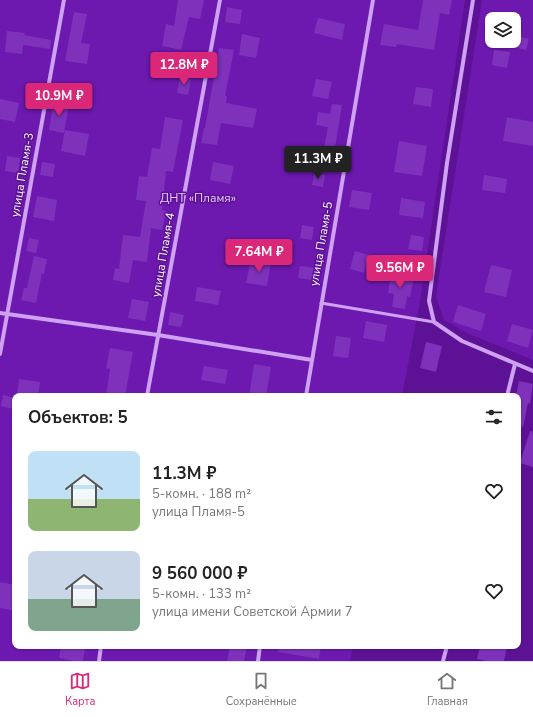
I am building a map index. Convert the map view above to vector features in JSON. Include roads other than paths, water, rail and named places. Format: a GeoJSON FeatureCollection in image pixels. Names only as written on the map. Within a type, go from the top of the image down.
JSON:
{"type":"FeatureCollection","features":[{"type":"Feature","properties":{"kind":"street","name":"улица Пламя-3"},"geometry":{"type":"LineString","coordinates":[[0,354],[64,0]]}},
{"type":"Feature","properties":{"kind":"street","name":"улица Пламя-4"},"geometry":{"type":"LineString","coordinates":[[148,393],[220,0]]}},
{"type":"Feature","properties":{"kind":"street","name":"улица Пламя-5"},"geometry":{"type":"LineString","coordinates":[[306,393],[373,0]]}},
{"type":"Feature","properties":{"kind":"street"},"geometry":{"type":"LineString","coordinates":[[473,0],[429,301],[434,322],[462,341],[533,371]]}},
{"type":"Feature","properties":{"kind":"street"},"geometry":{"type":"LineString","coordinates":[[0,313],[158,335],[312,360]]}},
{"type":"Feature","properties":{"kind":"street"},"geometry":{"type":"LineString","coordinates":[[508,393],[515,364]]}},
{"type":"Feature","properties":{"kind":"street"},"geometry":{"type":"LineString","coordinates":[[99,661],[101,649]]}},
{"type":"Feature","properties":{"kind":"street"},"geometry":{"type":"LineString","coordinates":[[258,661],[260,649]]}},
{"type":"Feature","properties":{"kind":"street"},"geometry":{"type":"LineString","coordinates":[[444,661],[446,649]]}},
{"type":"Feature","properties":{"kind":"lane"},"geometry":{"type":"LineString","coordinates":[[321,303],[434,322]]}},
{"type":"Feature","properties":{"kind":"park label","name":"ДНТ «Пламя»"},"geometry":{"type":"Point","coordinates":[198,198]}}]}
